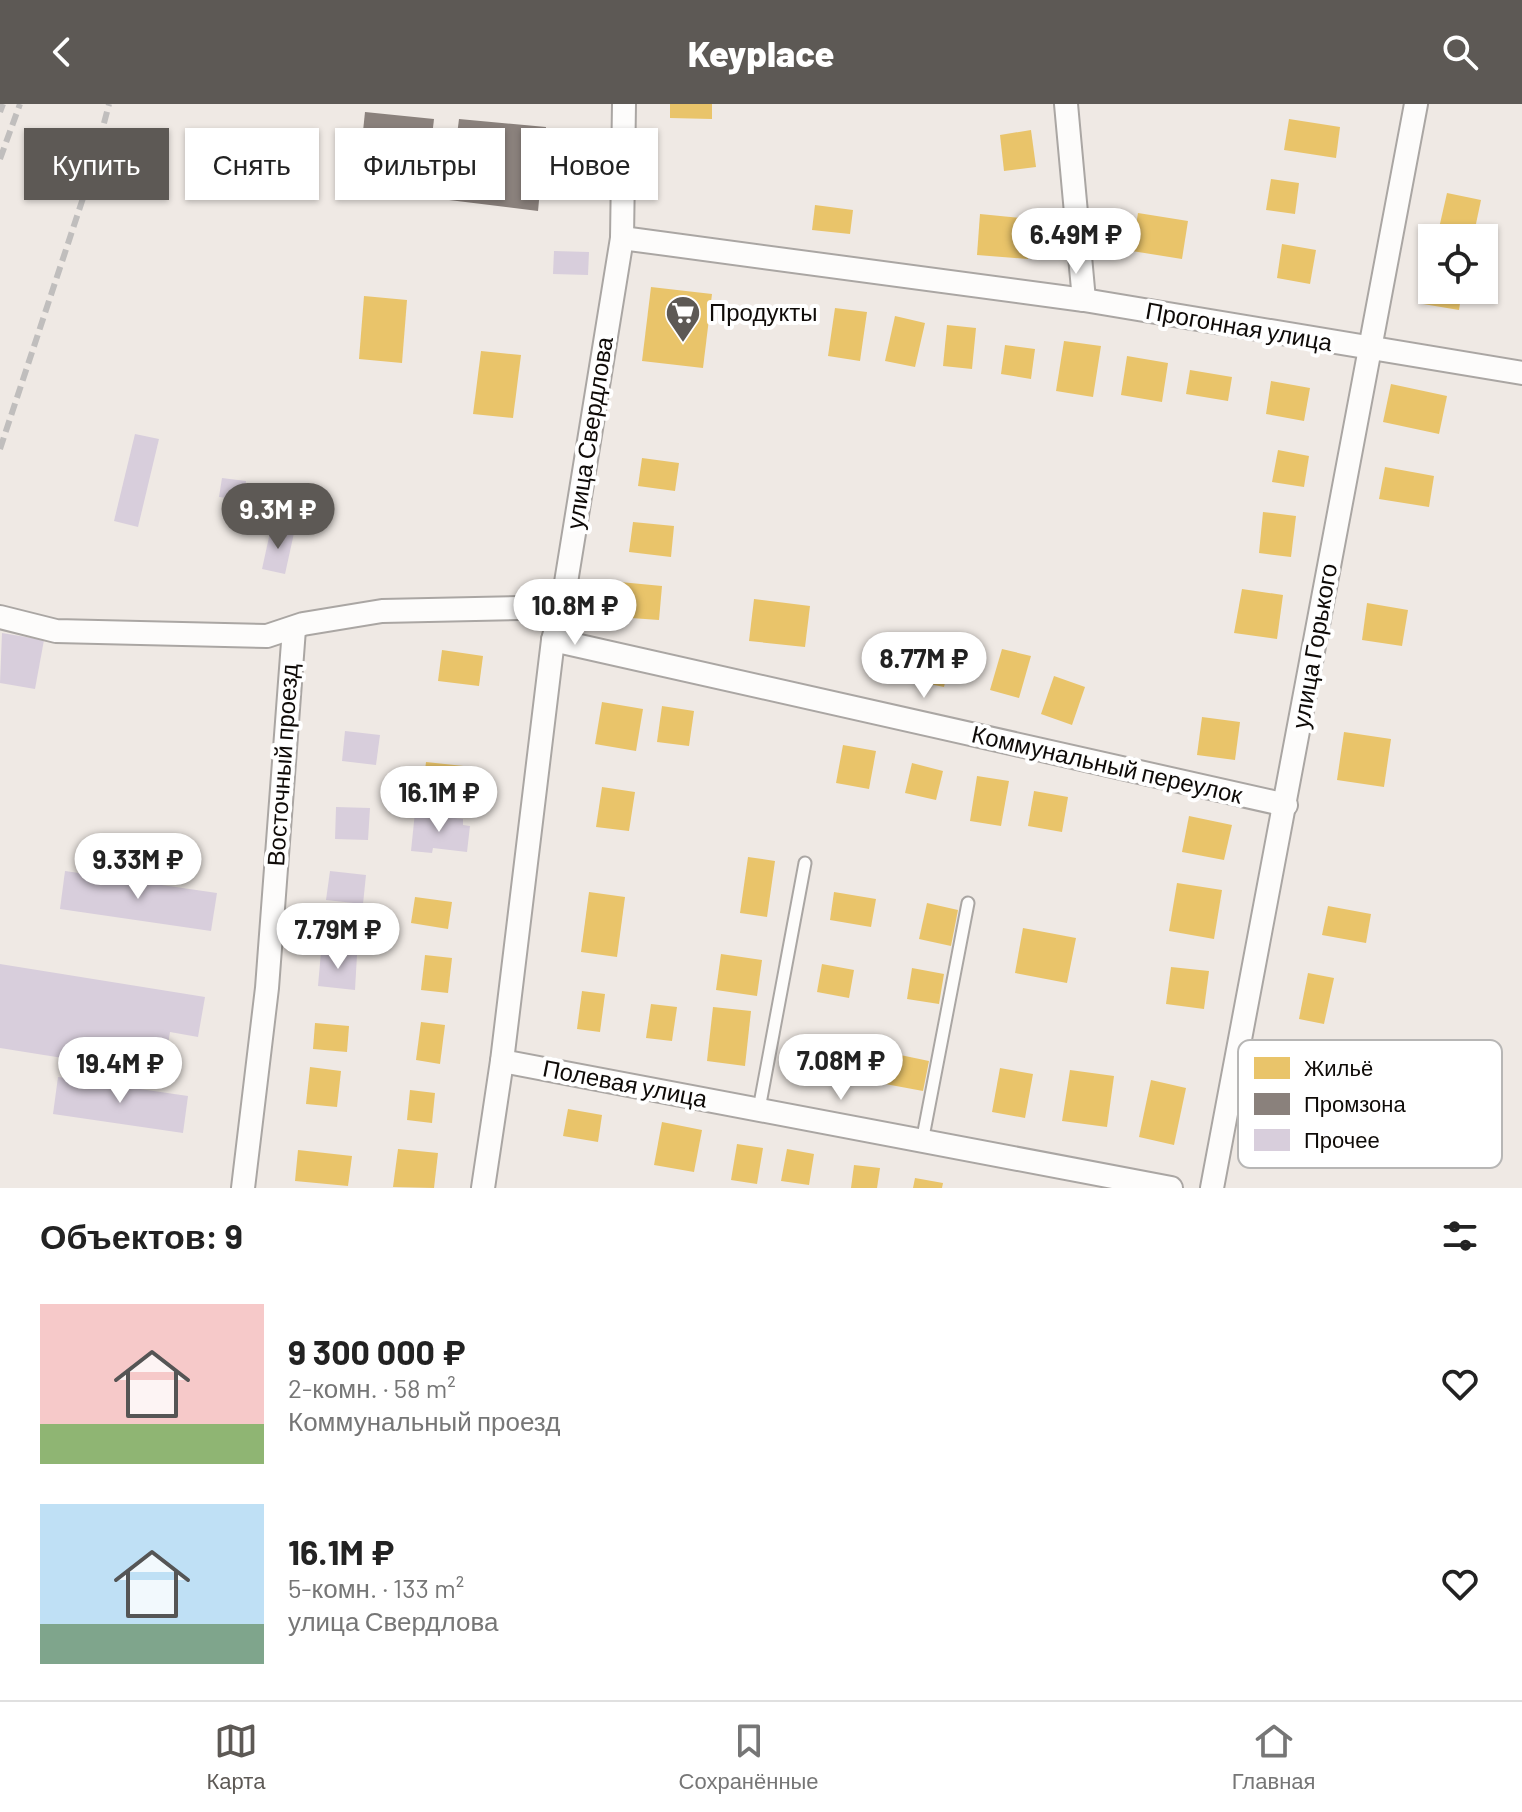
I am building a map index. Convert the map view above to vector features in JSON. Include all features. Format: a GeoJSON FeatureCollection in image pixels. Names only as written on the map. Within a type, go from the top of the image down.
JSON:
{"type":"FeatureCollection","features":[{"type":"Feature","properties":{"kind":"street","name":"улица Свердлова"},"geometry":{"type":"LineString","coordinates":[[483,1188],[502,1061],[553,640],[562,607],[622,238],[624,104]]}},
{"type":"Feature","properties":{"kind":"street"},"geometry":{"type":"LineString","coordinates":[[1066,104],[1084,300]]}},
{"type":"Feature","properties":{"kind":"street","name":"улица Горького"},"geometry":{"type":"LineString","coordinates":[[1241,1040],[1416,104]]}},
{"type":"Feature","properties":{"kind":"street","name":"Прогонная улица"},"geometry":{"type":"LineString","coordinates":[[622,238],[1084,300],[1369,350],[1522,373]]}},
{"type":"Feature","properties":{"kind":"street"},"geometry":{"type":"LineString","coordinates":[[0,617],[56,631],[267,636],[303,624],[382,611],[562,607]]}},
{"type":"Feature","properties":{"kind":"street","name":"Восточный проезд"},"geometry":{"type":"LineString","coordinates":[[243,1188],[267,988],[294,629]]}},
{"type":"Feature","properties":{"kind":"street","name":"Коммунальный переулок"},"geometry":{"type":"LineString","coordinates":[[553,640],[1286,805]]}},
{"type":"Feature","properties":{"kind":"street","name":"улица Горького"},"geometry":{"type":"LineString","coordinates":[[1212,1188],[1238,1053]]}},
{"type":"Feature","properties":{"kind":"street","name":"Полевая улица"},"geometry":{"type":"LineString","coordinates":[[502,1061],[1171,1188]]}},
{"type":"Feature","properties":{"kind":"lane"},"geometry":{"type":"LineString","coordinates":[[759,1109],[805,863]]}},
{"type":"Feature","properties":{"kind":"lane"},"geometry":{"type":"LineString","coordinates":[[922,1142],[968,903]]}},
{"type":"Feature","properties":{"kind":"building: Жильё"},"geometry":{"type":"Polygon","coordinates":[[[670,104],[712,104],[712,119],[670,118],[670,104]]]}},
{"type":"Feature","properties":{"kind":"building: Жильё"},"geometry":{"type":"Polygon","coordinates":[[[1289,119],[1340,127],[1336,158],[1284,150],[1289,119]]]}},
{"type":"Feature","properties":{"kind":"building: Жильё"},"geometry":{"type":"Polygon","coordinates":[[[1031,130],[1036,167],[1004,171],[1000,135],[1031,130]]]}},
{"type":"Feature","properties":{"kind":"building: Жильё"},"geometry":{"type":"Polygon","coordinates":[[[1271,179],[1299,183],[1295,214],[1266,210],[1271,179]]]}},
{"type":"Feature","properties":{"kind":"building: Жильё"},"geometry":{"type":"Polygon","coordinates":[[[1447,193],[1481,200],[1476,224],[1440,224],[1447,193]]]}},
{"type":"Feature","properties":{"kind":"building: Жильё"},"geometry":{"type":"Polygon","coordinates":[[[815,205],[853,210],[850,234],[812,230],[815,205]]]}},
{"type":"Feature","properties":{"kind":"building: Жильё"},"geometry":{"type":"Polygon","coordinates":[[[1138,213],[1188,221],[1182,259],[1132,251],[1138,213]]]}},
{"type":"Feature","properties":{"kind":"building: Жильё"},"geometry":{"type":"Polygon","coordinates":[[[980,214],[1031,219],[1028,259],[977,255],[980,214]]]}},
{"type":"Feature","properties":{"kind":"building: Жильё"},"geometry":{"type":"Polygon","coordinates":[[[1282,244],[1316,250],[1310,284],[1277,278],[1282,244]]]}},
{"type":"Feature","properties":{"kind":"building: Жильё"},"geometry":{"type":"Polygon","coordinates":[[[651,287],[712,294],[703,368],[642,361],[651,287]]]}},
{"type":"Feature","properties":{"kind":"building: Жильё"},"geometry":{"type":"Polygon","coordinates":[[[364,296],[407,300],[402,363],[359,359],[364,296]]]}},
{"type":"Feature","properties":{"kind":"building: Жильё"},"geometry":{"type":"Polygon","coordinates":[[[1423,304],[1460,304],[1459,310],[1423,304]]]}},
{"type":"Feature","properties":{"kind":"building: Жильё"},"geometry":{"type":"Polygon","coordinates":[[[835,308],[867,312],[860,361],[828,356],[835,308]]]}},
{"type":"Feature","properties":{"kind":"building: Жильё"},"geometry":{"type":"Polygon","coordinates":[[[895,316],[925,323],[915,367],[885,361],[895,316]]]}},
{"type":"Feature","properties":{"kind":"building: Жильё"},"geometry":{"type":"Polygon","coordinates":[[[947,325],[976,328],[972,369],[943,366],[947,325]]]}},
{"type":"Feature","properties":{"kind":"building: Жильё"},"geometry":{"type":"Polygon","coordinates":[[[1064,341],[1101,346],[1093,397],[1056,391],[1064,341]]]}},
{"type":"Feature","properties":{"kind":"building: Жильё"},"geometry":{"type":"Polygon","coordinates":[[[1005,345],[1035,349],[1031,379],[1001,374],[1005,345]]]}},
{"type":"Feature","properties":{"kind":"building: Жильё"},"geometry":{"type":"Polygon","coordinates":[[[481,351],[521,355],[513,418],[473,414],[481,351]]]}},
{"type":"Feature","properties":{"kind":"building: Жильё"},"geometry":{"type":"Polygon","coordinates":[[[1127,356],[1168,363],[1162,402],[1121,395],[1127,356]]]}},
{"type":"Feature","properties":{"kind":"building: Жильё"},"geometry":{"type":"Polygon","coordinates":[[[1190,370],[1232,377],[1228,401],[1186,394],[1190,370]]]}},
{"type":"Feature","properties":{"kind":"building: Жильё"},"geometry":{"type":"Polygon","coordinates":[[[1271,381],[1310,388],[1304,421],[1266,414],[1271,381]]]}},
{"type":"Feature","properties":{"kind":"building: Жильё"},"geometry":{"type":"Polygon","coordinates":[[[1391,384],[1447,396],[1439,434],[1383,422],[1391,384]]]}},
{"type":"Feature","properties":{"kind":"building: Жильё"},"geometry":{"type":"Polygon","coordinates":[[[1278,450],[1309,456],[1304,487],[1272,482],[1278,450]]]}},
{"type":"Feature","properties":{"kind":"building: Жильё"},"geometry":{"type":"Polygon","coordinates":[[[642,458],[679,463],[675,491],[638,486],[642,458]]]}},
{"type":"Feature","properties":{"kind":"building: Жильё"},"geometry":{"type":"Polygon","coordinates":[[[1385,467],[1434,476],[1429,507],[1379,499],[1385,467]]]}},
{"type":"Feature","properties":{"kind":"building: Жильё"},"geometry":{"type":"Polygon","coordinates":[[[1263,512],[1296,516],[1291,557],[1259,553],[1263,512]]]}},
{"type":"Feature","properties":{"kind":"building: Жильё"},"geometry":{"type":"Polygon","coordinates":[[[633,522],[674,526],[671,557],[629,552],[633,522]]]}},
{"type":"Feature","properties":{"kind":"building: Жильё"},"geometry":{"type":"Polygon","coordinates":[[[620,582],[662,586],[659,620],[617,617],[620,582]]]}},
{"type":"Feature","properties":{"kind":"building: Жильё"},"geometry":{"type":"Polygon","coordinates":[[[1242,589],[1283,595],[1277,639],[1234,633],[1242,589]]]}},
{"type":"Feature","properties":{"kind":"building: Жильё"},"geometry":{"type":"Polygon","coordinates":[[[754,599],[810,606],[805,647],[749,641],[754,599]]]}},
{"type":"Feature","properties":{"kind":"building: Жильё"},"geometry":{"type":"Polygon","coordinates":[[[1367,603],[1408,610],[1402,646],[1362,640],[1367,603]]]}},
{"type":"Feature","properties":{"kind":"building: Жильё"},"geometry":{"type":"Polygon","coordinates":[[[920,633],[954,641],[944,687],[910,680],[920,633]]]}},
{"type":"Feature","properties":{"kind":"building: Жильё"},"geometry":{"type":"Polygon","coordinates":[[[1002,649],[1031,656],[1019,698],[990,690],[1002,649]]]}},
{"type":"Feature","properties":{"kind":"building: Жильё"},"geometry":{"type":"Polygon","coordinates":[[[442,650],[483,656],[479,686],[438,681],[442,650]]]}},
{"type":"Feature","properties":{"kind":"building: Жильё"},"geometry":{"type":"Polygon","coordinates":[[[1054,676],[1085,687],[1072,725],[1041,714],[1054,676]]]}},
{"type":"Feature","properties":{"kind":"building: Жильё"},"geometry":{"type":"Polygon","coordinates":[[[602,702],[643,709],[636,751],[595,744],[602,702]]]}},
{"type":"Feature","properties":{"kind":"building: Жильё"},"geometry":{"type":"Polygon","coordinates":[[[662,706],[694,711],[689,746],[657,742],[662,706]]]}},
{"type":"Feature","properties":{"kind":"building: Жильё"},"geometry":{"type":"Polygon","coordinates":[[[1202,717],[1240,722],[1235,760],[1197,755],[1202,717]]]}},
{"type":"Feature","properties":{"kind":"building: Жильё"},"geometry":{"type":"Polygon","coordinates":[[[1344,732],[1391,739],[1384,787],[1337,780],[1344,732]]]}},
{"type":"Feature","properties":{"kind":"building: Жильё"},"geometry":{"type":"Polygon","coordinates":[[[843,745],[876,751],[869,789],[836,783],[843,745]]]}},
{"type":"Feature","properties":{"kind":"building: Жильё"},"geometry":{"type":"Polygon","coordinates":[[[426,762],[473,767],[470,799],[422,794],[426,762]]]}},
{"type":"Feature","properties":{"kind":"building: Жильё"},"geometry":{"type":"Polygon","coordinates":[[[912,763],[943,771],[936,800],[905,793],[912,763]]]}},
{"type":"Feature","properties":{"kind":"building: Жильё"},"geometry":{"type":"Polygon","coordinates":[[[977,776],[1009,781],[1001,826],[970,821],[977,776]]]}},
{"type":"Feature","properties":{"kind":"building: Жильё"},"geometry":{"type":"Polygon","coordinates":[[[602,787],[635,792],[629,831],[596,827],[602,787]]]}},
{"type":"Feature","properties":{"kind":"building: Жильё"},"geometry":{"type":"Polygon","coordinates":[[[1034,791],[1068,797],[1062,832],[1028,826],[1034,791]]]}},
{"type":"Feature","properties":{"kind":"building: Жильё"},"geometry":{"type":"Polygon","coordinates":[[[1189,816],[1232,825],[1224,860],[1182,852],[1189,816]]]}},
{"type":"Feature","properties":{"kind":"building: Жильё"},"geometry":{"type":"Polygon","coordinates":[[[748,857],[775,861],[767,917],[740,913],[748,857]]]}},
{"type":"Feature","properties":{"kind":"building: Жильё"},"geometry":{"type":"Polygon","coordinates":[[[1177,883],[1222,890],[1214,939],[1169,931],[1177,883]]]}},
{"type":"Feature","properties":{"kind":"building: Жильё"},"geometry":{"type":"Polygon","coordinates":[[[589,892],[625,897],[617,957],[581,952],[589,892]]]}},
{"type":"Feature","properties":{"kind":"building: Жильё"},"geometry":{"type":"Polygon","coordinates":[[[834,892],[876,899],[871,927],[830,920],[834,892]]]}},
{"type":"Feature","properties":{"kind":"building: Жильё"},"geometry":{"type":"Polygon","coordinates":[[[415,897],[452,902],[448,929],[411,923],[415,897]]]}},
{"type":"Feature","properties":{"kind":"building: Жильё"},"geometry":{"type":"Polygon","coordinates":[[[927,903],[958,910],[951,946],[919,939],[927,903]]]}},
{"type":"Feature","properties":{"kind":"building: Жильё"},"geometry":{"type":"Polygon","coordinates":[[[1328,906],[1371,914],[1366,943],[1322,935],[1328,906]]]}},
{"type":"Feature","properties":{"kind":"building: Жильё"},"geometry":{"type":"Polygon","coordinates":[[[1023,928],[1076,938],[1067,983],[1015,973],[1023,928]]]}},
{"type":"Feature","properties":{"kind":"building: Жильё"},"geometry":{"type":"Polygon","coordinates":[[[721,954],[762,960],[757,996],[716,990],[721,954]]]}},
{"type":"Feature","properties":{"kind":"building: Жильё"},"geometry":{"type":"Polygon","coordinates":[[[425,955],[452,958],[448,993],[421,990],[425,955]]]}},
{"type":"Feature","properties":{"kind":"building: Жильё"},"geometry":{"type":"Polygon","coordinates":[[[822,964],[854,970],[849,998],[817,992],[822,964]]]}},
{"type":"Feature","properties":{"kind":"building: Жильё"},"geometry":{"type":"Polygon","coordinates":[[[1171,967],[1209,971],[1204,1009],[1166,1004],[1171,967]]]}},
{"type":"Feature","properties":{"kind":"building: Жильё"},"geometry":{"type":"Polygon","coordinates":[[[912,968],[944,974],[939,1004],[907,999],[912,968]]]}},
{"type":"Feature","properties":{"kind":"building: Жильё"},"geometry":{"type":"Polygon","coordinates":[[[1308,973],[1334,978],[1324,1024],[1299,1019],[1308,973]]]}},
{"type":"Feature","properties":{"kind":"building: Жильё"},"geometry":{"type":"Polygon","coordinates":[[[582,991],[605,994],[600,1032],[577,1029],[582,991]]]}},
{"type":"Feature","properties":{"kind":"building: Жильё"},"geometry":{"type":"Polygon","coordinates":[[[651,1004],[677,1007],[672,1041],[646,1038],[651,1004]]]}},
{"type":"Feature","properties":{"kind":"building: Жильё"},"geometry":{"type":"Polygon","coordinates":[[[713,1007],[751,1011],[745,1066],[707,1061],[713,1007]]]}},
{"type":"Feature","properties":{"kind":"building: Жильё"},"geometry":{"type":"Polygon","coordinates":[[[421,1022],[445,1025],[440,1064],[416,1060],[421,1022]]]}},
{"type":"Feature","properties":{"kind":"building: Жильё"},"geometry":{"type":"Polygon","coordinates":[[[315,1023],[349,1026],[347,1052],[313,1049],[315,1023]]]}},
{"type":"Feature","properties":{"kind":"building: Жильё"},"geometry":{"type":"Polygon","coordinates":[[[811,1037],[852,1045],[843,1088],[802,1079],[811,1037]]]}},
{"type":"Feature","properties":{"kind":"building: Жильё"},"geometry":{"type":"Polygon","coordinates":[[[886,1052],[929,1061],[923,1091],[880,1083],[886,1052]]]}},
{"type":"Feature","properties":{"kind":"building: Жильё"},"geometry":{"type":"Polygon","coordinates":[[[310,1067],[341,1071],[337,1107],[306,1104],[310,1067]]]}},
{"type":"Feature","properties":{"kind":"building: Жильё"},"geometry":{"type":"Polygon","coordinates":[[[1000,1068],[1033,1074],[1025,1118],[992,1112],[1000,1068]]]}},
{"type":"Feature","properties":{"kind":"building: Жильё"},"geometry":{"type":"Polygon","coordinates":[[[1070,1070],[1114,1076],[1107,1127],[1062,1121],[1070,1070]]]}},
{"type":"Feature","properties":{"kind":"building: Жильё"},"geometry":{"type":"Polygon","coordinates":[[[1151,1080],[1186,1088],[1174,1145],[1139,1137],[1151,1080]]]}},
{"type":"Feature","properties":{"kind":"building: Жильё"},"geometry":{"type":"Polygon","coordinates":[[[410,1090],[435,1093],[432,1123],[407,1120],[410,1090]]]}},
{"type":"Feature","properties":{"kind":"building: Жильё"},"geometry":{"type":"Polygon","coordinates":[[[568,1109],[602,1115],[598,1142],[563,1136],[568,1109]]]}},
{"type":"Feature","properties":{"kind":"building: Жильё"},"geometry":{"type":"Polygon","coordinates":[[[662,1122],[702,1130],[694,1172],[654,1165],[662,1122]]]}},
{"type":"Feature","properties":{"kind":"building: Жильё"},"geometry":{"type":"Polygon","coordinates":[[[737,1144],[763,1148],[757,1184],[731,1180],[737,1144]]]}},
{"type":"Feature","properties":{"kind":"building: Жильё"},"geometry":{"type":"Polygon","coordinates":[[[398,1149],[438,1153],[434,1188],[393,1187],[398,1149]]]}},
{"type":"Feature","properties":{"kind":"building: Жильё"},"geometry":{"type":"Polygon","coordinates":[[[787,1149],[814,1154],[809,1185],[781,1181],[787,1149]]]}},
{"type":"Feature","properties":{"kind":"building: Жильё"},"geometry":{"type":"Polygon","coordinates":[[[298,1150],[352,1156],[348,1186],[295,1181],[298,1150]]]}},
{"type":"Feature","properties":{"kind":"building: Жильё"},"geometry":{"type":"Polygon","coordinates":[[[854,1165],[880,1168],[877,1188],[851,1188],[854,1165]]]}},
{"type":"Feature","properties":{"kind":"building: Жильё"},"geometry":{"type":"Polygon","coordinates":[[[915,1178],[943,1183],[942,1188],[913,1188],[915,1178]]]}},
{"type":"Feature","properties":{"kind":"building: Промзона"},"geometry":{"type":"Polygon","coordinates":[[[365,112],[434,119],[433,128],[363,128],[365,112]]]}},
{"type":"Feature","properties":{"kind":"building: Промзона"},"geometry":{"type":"Polygon","coordinates":[[[459,119],[546,127],[521,128],[521,200],[539,200],[538,211],[449,200],[505,200],[505,128],[458,128],[459,119]]]}},
{"type":"Feature","properties":{"kind":"building: Прочее"},"geometry":{"type":"Polygon","coordinates":[[[554,251],[589,252],[588,275],[553,274],[554,251]]]}},
{"type":"Feature","properties":{"kind":"building: Прочее"},"geometry":{"type":"Polygon","coordinates":[[[135,434],[159,439],[138,527],[114,521],[135,434]]]}},
{"type":"Feature","properties":{"kind":"building: Прочее"},"geometry":{"type":"Polygon","coordinates":[[[222,478],[246,481],[244,500],[219,497],[222,478]]]}},
{"type":"Feature","properties":{"kind":"building: Прочее"},"geometry":{"type":"Polygon","coordinates":[[[271,528],[294,533],[285,574],[262,569],[271,528]]]}},
{"type":"Feature","properties":{"kind":"building: Прочее"},"geometry":{"type":"Polygon","coordinates":[[[2,633],[44,640],[35,689],[0,683],[2,633]]]}},
{"type":"Feature","properties":{"kind":"building: Прочее"},"geometry":{"type":"Polygon","coordinates":[[[345,731],[380,735],[376,765],[342,761],[345,731]]]}},
{"type":"Feature","properties":{"kind":"building: Прочее"},"geometry":{"type":"Polygon","coordinates":[[[336,807],[370,808],[368,840],[335,839],[336,807]]]}},
{"type":"Feature","properties":{"kind":"building: Прочее"},"geometry":{"type":"Polygon","coordinates":[[[415,812],[432,814],[432,821],[439,822],[440,816],[463,819],[463,825],[470,826],[467,852],[433,848],[432,853],[411,851],[415,812]]]}},
{"type":"Feature","properties":{"kind":"building: Прочее"},"geometry":{"type":"Polygon","coordinates":[[[65,871],[217,893],[211,931],[60,909],[65,871]]]}},
{"type":"Feature","properties":{"kind":"building: Прочее"},"geometry":{"type":"Polygon","coordinates":[[[330,871],[366,875],[363,904],[326,900],[330,871]]]}},
{"type":"Feature","properties":{"kind":"building: Прочее"},"geometry":{"type":"Polygon","coordinates":[[[321,952],[357,955],[355,990],[318,986],[321,952]]]}},
{"type":"Feature","properties":{"kind":"building: Прочее"},"geometry":{"type":"Polygon","coordinates":[[[0,964],[205,997],[198,1037],[170,1032],[163,1074],[0,1048],[0,964]]]}},
{"type":"Feature","properties":{"kind":"building: Прочее"},"geometry":{"type":"Polygon","coordinates":[[[58,1077],[188,1096],[183,1133],[53,1114],[58,1077]]]}},
{"type":"Feature","properties":{"kind":"railway"},"geometry":{"type":"LineString","coordinates":[[0,112],[3,104]]}},
{"type":"Feature","properties":{"kind":"railway"},"geometry":{"type":"LineString","coordinates":[[0,159],[20,104]]}},
{"type":"Feature","properties":{"kind":"railway"},"geometry":{"type":"LineString","coordinates":[[0,449],[90,177],[109,104]]}},
{"type":"Feature","properties":{"kind":"place","name":"Продукты"},"geometry":{"type":"Point","coordinates":[683,344]}}]}
